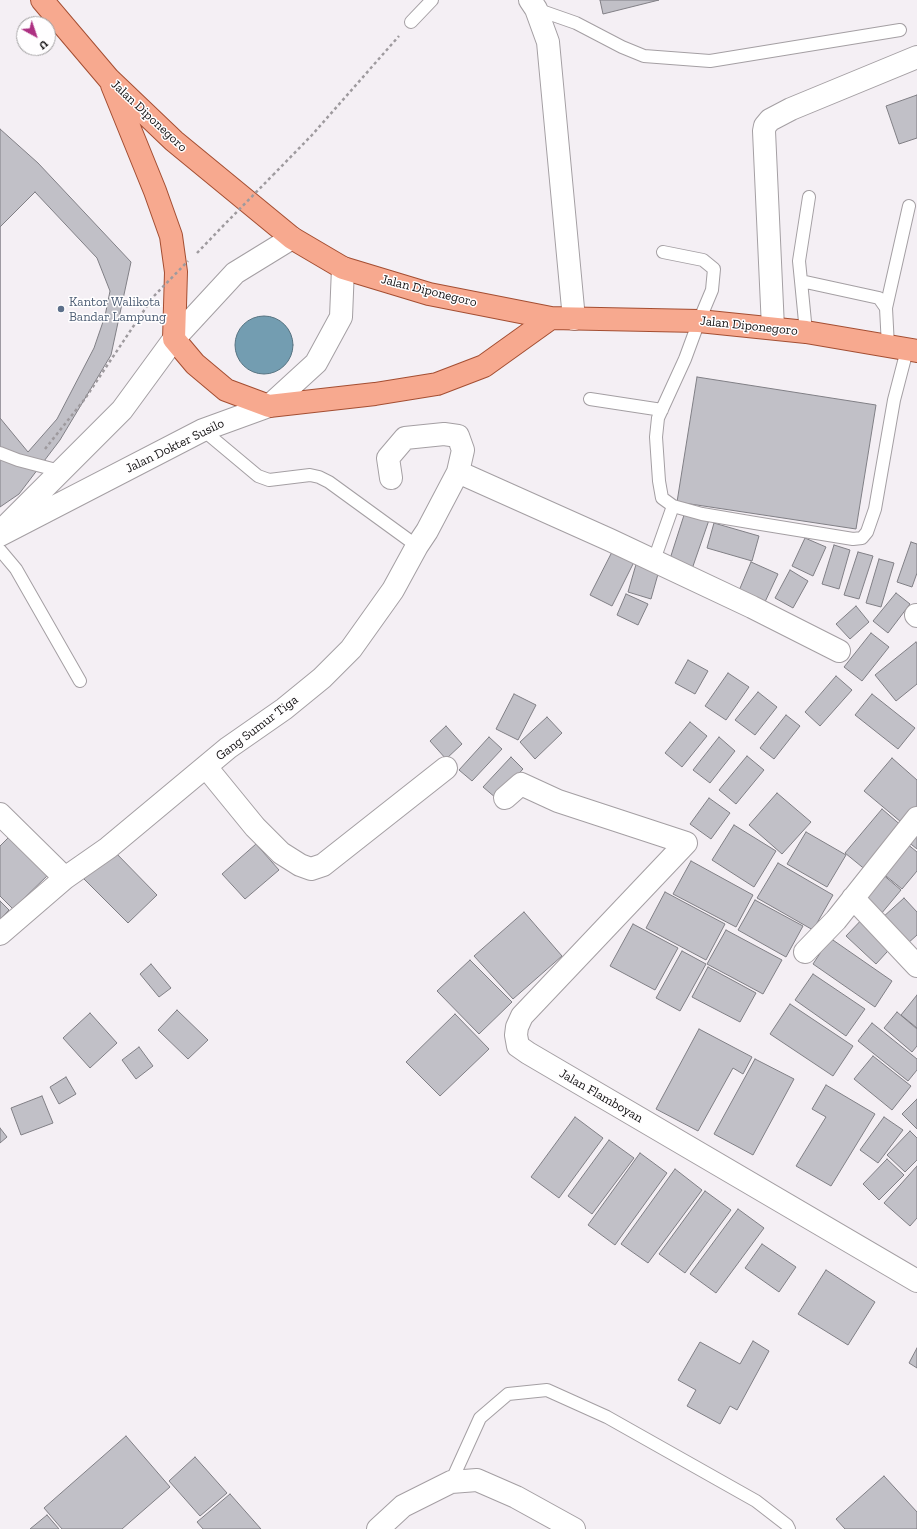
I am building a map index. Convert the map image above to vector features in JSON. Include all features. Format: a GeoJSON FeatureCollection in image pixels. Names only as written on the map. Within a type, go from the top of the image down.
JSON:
{"type":"FeatureCollection","features":[{"type":"Feature","properties":{"kind":"main road","name":"Jalan Diponegoro"},"geometry":{"type":"LineString","coordinates":[[42,0],[109,79],[174,141],[292,238],[343,268],[429,294],[551,318],[699,321],[806,332],[904,349]]}},
{"type":"Feature","properties":{"kind":"main road"},"geometry":{"type":"LineString","coordinates":[[109,79],[155,191],[171,236],[176,272],[174,339],[195,364],[226,390],[269,406],[376,394],[437,384],[484,366],[551,318]]}},
{"type":"Feature","properties":{"kind":"street"},"geometry":{"type":"LineString","coordinates":[[533,5],[548,42],[574,319]]}},
{"type":"Feature","properties":{"kind":"street"},"geometry":{"type":"LineString","coordinates":[[773,328],[765,126],[770,120],[791,109],[917,57]]}},
{"type":"Feature","properties":{"kind":"street","name":"Jalan Dokter Susilo"},"geometry":{"type":"LineString","coordinates":[[0,533],[122,410],[174,339],[235,273],[292,238]]}},
{"type":"Feature","properties":{"kind":"street","name":"Jalan Dokter Susilo"},"geometry":{"type":"LineString","coordinates":[[0,533],[203,430],[269,406],[316,363],[341,317],[343,268]]}},
{"type":"Feature","properties":{"kind":"street","name":"Gang Sumur Tiga"},"geometry":{"type":"LineString","coordinates":[[0,934],[65,878],[108,848],[206,767],[253,730],[284,709],[322,678],[351,648],[393,590],[427,531],[458,472],[463,450],[458,436],[444,434],[405,438],[388,458],[391,478]]}},
{"type":"Feature","properties":{"kind":"street"},"geometry":{"type":"LineString","coordinates":[[458,472],[654,560],[839,651]]}},
{"type":"Feature","properties":{"kind":"street"},"geometry":{"type":"LineString","coordinates":[[206,767],[255,827],[281,854],[300,865],[311,869],[323,864],[446,768]]}},
{"type":"Feature","properties":{"kind":"street","name":"Jalan Flamboyan"},"geometry":{"type":"LineString","coordinates":[[505,798],[521,784],[558,801],[686,843],[522,1016],[517,1027],[516,1035],[518,1046],[917,1281]]}},
{"type":"Feature","properties":{"kind":"street"},"geometry":{"type":"LineString","coordinates":[[0,814],[65,878]]}},
{"type":"Feature","properties":{"kind":"street"},"geometry":{"type":"LineString","coordinates":[[805,952],[836,920],[917,818]]}},
{"type":"Feature","properties":{"kind":"street"},"geometry":{"type":"LineString","coordinates":[[854,898],[917,966]]}},
{"type":"Feature","properties":{"kind":"street"},"geometry":{"type":"LineString","coordinates":[[378,1529],[403,1506],[451,1482],[477,1480],[516,1497],[574,1529]]}},
{"type":"Feature","properties":{"kind":"lane"},"geometry":{"type":"LineString","coordinates":[[411,22],[432,0]]}},
{"type":"Feature","properties":{"kind":"lane"},"geometry":{"type":"LineString","coordinates":[[533,5],[576,23],[622,47],[644,56],[710,61],[900,30]]}},
{"type":"Feature","properties":{"kind":"lane"},"geometry":{"type":"LineString","coordinates":[[806,332],[799,261],[809,197]]}},
{"type":"Feature","properties":{"kind":"lane"},"geometry":{"type":"LineString","coordinates":[[886,308],[909,206]]}},
{"type":"Feature","properties":{"kind":"lane"},"geometry":{"type":"LineString","coordinates":[[663,252],[703,260],[714,269],[712,290],[685,359],[658,418],[656,437],[659,481],[662,498],[673,506],[702,514],[853,539],[862,538],[867,532],[875,509],[904,349],[886,308],[879,298],[801,281]]}},
{"type":"Feature","properties":{"kind":"lane"},"geometry":{"type":"LineString","coordinates":[[590,399],[662,410]]}},
{"type":"Feature","properties":{"kind":"lane"},"geometry":{"type":"LineString","coordinates":[[203,430],[258,476],[269,480],[310,475],[320,477],[417,546]]}},
{"type":"Feature","properties":{"kind":"lane"},"geometry":{"type":"LineString","coordinates":[[0,453],[60,471]]}},
{"type":"Feature","properties":{"kind":"lane"},"geometry":{"type":"LineString","coordinates":[[654,560],[673,506]]}},
{"type":"Feature","properties":{"kind":"lane"},"geometry":{"type":"LineString","coordinates":[[0,550],[16,569],[80,681]]}},
{"type":"Feature","properties":{"kind":"lane"},"geometry":{"type":"LineString","coordinates":[[451,1482],[480,1418],[508,1394],[547,1390],[607,1416],[749,1497],[787,1525],[789,1529]]}},
{"type":"Feature","properties":{"kind":"path"},"geometry":{"type":"LineString","coordinates":[[34,464],[84,400],[154,296],[322,123],[411,22]]}},
{"type":"Feature","properties":{"kind":"water"},"geometry":{"type":"Polygon","coordinates":[[[264,316],[275,318],[288,329],[291,334],[293,345],[291,356],[280,369],[275,372],[264,374],[253,372],[240,361],[237,356],[235,345],[237,334],[248,321],[253,318],[264,316]]]}},
{"type":"Feature","properties":{"kind":"building"},"geometry":{"type":"Polygon","coordinates":[[[600,0],[659,0],[603,14],[600,0]]]}},
{"type":"Feature","properties":{"kind":"building"},"geometry":{"type":"Polygon","coordinates":[[[917,95],[917,138],[899,144],[886,106],[917,95]]]}},
{"type":"Feature","properties":{"kind":"building","name":"Kantor Walikota Bandar Lampung"},"geometry":{"type":"Polygon","coordinates":[[[0,129],[38,163],[131,262],[111,355],[60,440],[19,494],[0,507],[0,129]]]}},
{"type":"Feature","properties":{"kind":"building","name":"Kantor Walikota Bandar Lampung"},"geometry":{"type":"Polygon","coordinates":[[[35,192],[97,258],[110,291],[105,316],[94,348],[57,419],[28,452],[0,418],[0,227],[35,192]]]}},
{"type":"Feature","properties":{"kind":"building"},"geometry":{"type":"Polygon","coordinates":[[[697,377],[876,405],[856,529],[677,502],[697,377]]]}},
{"type":"Feature","properties":{"kind":"building"},"geometry":{"type":"Polygon","coordinates":[[[685,512],[709,520],[692,569],[669,562],[685,512]]]}},
{"type":"Feature","properties":{"kind":"building"},"geometry":{"type":"Polygon","coordinates":[[[714,523],[759,536],[752,561],[707,548],[714,523]]]}},
{"type":"Feature","properties":{"kind":"building"},"geometry":{"type":"Polygon","coordinates":[[[805,538],[826,547],[813,576],[792,566],[805,538]]]}},
{"type":"Feature","properties":{"kind":"building"},"geometry":{"type":"Polygon","coordinates":[[[911,542],[917,544],[917,573],[912,587],[897,582],[911,542]]]}},
{"type":"Feature","properties":{"kind":"building"},"geometry":{"type":"Polygon","coordinates":[[[834,545],[850,550],[839,589],[822,584],[834,545]]]}},
{"type":"Feature","properties":{"kind":"building"},"geometry":{"type":"Polygon","coordinates":[[[613,550],[635,560],[612,606],[590,595],[613,550]]]}},
{"type":"Feature","properties":{"kind":"building"},"geometry":{"type":"Polygon","coordinates":[[[858,552],[873,556],[859,599],[844,595],[858,552]]]}},
{"type":"Feature","properties":{"kind":"building"},"geometry":{"type":"Polygon","coordinates":[[[879,559],[894,563],[881,607],[866,603],[879,559]]]}},
{"type":"Feature","properties":{"kind":"building"},"geometry":{"type":"Polygon","coordinates":[[[637,561],[660,567],[651,599],[628,592],[637,561]]]}},
{"type":"Feature","properties":{"kind":"building"},"geometry":{"type":"Polygon","coordinates":[[[751,562],[778,574],[764,604],[738,593],[751,562]]]}},
{"type":"Feature","properties":{"kind":"building"},"geometry":{"type":"Polygon","coordinates":[[[790,570],[808,581],[793,608],[775,598],[790,570]]]}},
{"type":"Feature","properties":{"kind":"building"},"geometry":{"type":"Polygon","coordinates":[[[896,593],[910,604],[888,633],[873,621],[896,593]]]}},
{"type":"Feature","properties":{"kind":"building"},"geometry":{"type":"Polygon","coordinates":[[[626,594],[648,604],[638,625],[617,615],[626,594]]]}},
{"type":"Feature","properties":{"kind":"building"},"geometry":{"type":"Polygon","coordinates":[[[856,606],[869,622],[850,639],[836,624],[856,606]]]}},
{"type":"Feature","properties":{"kind":"building"},"geometry":{"type":"Polygon","coordinates":[[[871,633],[889,647],[862,681],[844,667],[871,633]]]}},
{"type":"Feature","properties":{"kind":"building"},"geometry":{"type":"Polygon","coordinates":[[[916,642],[917,684],[896,701],[875,675],[916,642]]]}},
{"type":"Feature","properties":{"kind":"building"},"geometry":{"type":"Polygon","coordinates":[[[688,660],[708,671],[695,694],[675,683],[688,660]]]}},
{"type":"Feature","properties":{"kind":"building"},"geometry":{"type":"Polygon","coordinates":[[[728,673],[749,687],[726,720],[705,706],[728,673]]]}},
{"type":"Feature","properties":{"kind":"building"},"geometry":{"type":"Polygon","coordinates":[[[836,676],[852,690],[820,726],[805,712],[836,676]]]}},
{"type":"Feature","properties":{"kind":"building"},"geometry":{"type":"Polygon","coordinates":[[[758,692],[777,707],[755,735],[735,720],[758,692]]]}},
{"type":"Feature","properties":{"kind":"building"},"geometry":{"type":"Polygon","coordinates":[[[514,694],[536,705],[518,740],[496,729],[514,694]]]}},
{"type":"Feature","properties":{"kind":"building"},"geometry":{"type":"Polygon","coordinates":[[[872,694],[915,728],[898,749],[855,715],[872,694]]]}},
{"type":"Feature","properties":{"kind":"building"},"geometry":{"type":"Polygon","coordinates":[[[786,715],[800,726],[774,759],[760,748],[786,715]]]}},
{"type":"Feature","properties":{"kind":"building"},"geometry":{"type":"Polygon","coordinates":[[[547,717],[562,733],[535,759],[520,742],[547,717]]]}},
{"type":"Feature","properties":{"kind":"building"},"geometry":{"type":"Polygon","coordinates":[[[690,722],[707,736],[682,767],[665,753],[690,722]]]}},
{"type":"Feature","properties":{"kind":"building"},"geometry":{"type":"Polygon","coordinates":[[[446,726],[462,744],[446,759],[430,741],[446,726]]]}},
{"type":"Feature","properties":{"kind":"building"},"geometry":{"type":"Polygon","coordinates":[[[489,737],[502,749],[472,781],[459,770],[489,737]]]}},
{"type":"Feature","properties":{"kind":"building"},"geometry":{"type":"Polygon","coordinates":[[[719,737],[735,751],[710,783],[693,770],[719,737]]]}},
{"type":"Feature","properties":{"kind":"building"},"geometry":{"type":"Polygon","coordinates":[[[747,756],[764,770],[736,804],[719,790],[747,756]]]}},
{"type":"Feature","properties":{"kind":"building"},"geometry":{"type":"Polygon","coordinates":[[[511,757],[523,769],[496,798],[483,787],[511,757]]]}},
{"type":"Feature","properties":{"kind":"building"},"geometry":{"type":"Polygon","coordinates":[[[892,758],[917,780],[917,815],[907,827],[864,791],[892,758]]]}},
{"type":"Feature","properties":{"kind":"building"},"geometry":{"type":"Polygon","coordinates":[[[777,793],[811,822],[782,854],[749,825],[777,793]]]}},
{"type":"Feature","properties":{"kind":"building"},"geometry":{"type":"Polygon","coordinates":[[[709,798],[730,813],[711,839],[690,824],[709,798]]]}},
{"type":"Feature","properties":{"kind":"building"},"geometry":{"type":"Polygon","coordinates":[[[882,809],[903,827],[867,871],[845,853],[882,809]]]}},
{"type":"Feature","properties":{"kind":"building"},"geometry":{"type":"Polygon","coordinates":[[[734,825],[776,851],[754,887],[712,860],[734,825]]]}},
{"type":"Feature","properties":{"kind":"building"},"geometry":{"type":"Polygon","coordinates":[[[917,829],[917,849],[907,841],[917,829]]]}},
{"type":"Feature","properties":{"kind":"building"},"geometry":{"type":"Polygon","coordinates":[[[806,832],[846,855],[827,887],[787,864],[806,832]]]}},
{"type":"Feature","properties":{"kind":"building"},"geometry":{"type":"Polygon","coordinates":[[[11,835],[49,874],[13,909],[0,896],[0,846],[11,835]]]}},
{"type":"Feature","properties":{"kind":"building"},"geometry":{"type":"Polygon","coordinates":[[[906,843],[917,852],[917,871],[902,889],[881,872],[906,843]]]}},
{"type":"Feature","properties":{"kind":"building"},"geometry":{"type":"Polygon","coordinates":[[[256,844],[279,870],[245,899],[222,874],[256,844]]]}},
{"type":"Feature","properties":{"kind":"building"},"geometry":{"type":"Polygon","coordinates":[[[113,850],[157,895],[128,923],[84,879],[113,850]]]}},
{"type":"Feature","properties":{"kind":"building"},"geometry":{"type":"Polygon","coordinates":[[[691,861],[753,895],[736,927],[673,894],[691,861]]]}},
{"type":"Feature","properties":{"kind":"building"},"geometry":{"type":"Polygon","coordinates":[[[778,863],[833,895],[813,930],[757,898],[778,863]]]}},
{"type":"Feature","properties":{"kind":"building"},"geometry":{"type":"Polygon","coordinates":[[[881,873],[901,890],[881,914],[861,896],[881,873]]]}},
{"type":"Feature","properties":{"kind":"building"},"geometry":{"type":"Polygon","coordinates":[[[665,892],[725,924],[706,960],[646,928],[665,892]]]}},
{"type":"Feature","properties":{"kind":"building"},"geometry":{"type":"Polygon","coordinates":[[[904,898],[917,912],[917,935],[907,944],[882,918],[904,898]]]}},
{"type":"Feature","properties":{"kind":"building"},"geometry":{"type":"Polygon","coordinates":[[[755,900],[803,926],[786,957],[738,930],[755,900]]]}},
{"type":"Feature","properties":{"kind":"building"},"geometry":{"type":"Polygon","coordinates":[[[0,901],[9,910],[0,919],[0,901]]]}},
{"type":"Feature","properties":{"kind":"building"},"geometry":{"type":"Polygon","coordinates":[[[524,912],[562,956],[513,999],[474,956],[524,912]]]}},
{"type":"Feature","properties":{"kind":"building"},"geometry":{"type":"Polygon","coordinates":[[[868,913],[897,941],[876,964],[846,936],[868,913]]]}},
{"type":"Feature","properties":{"kind":"building"},"geometry":{"type":"Polygon","coordinates":[[[633,924],[678,948],[655,990],[610,966],[633,924]]]}},
{"type":"Feature","properties":{"kind":"building"},"geometry":{"type":"Polygon","coordinates":[[[726,930],[782,960],[763,994],[707,964],[726,930]]]}},
{"type":"Feature","properties":{"kind":"building"},"geometry":{"type":"Polygon","coordinates":[[[830,938],[892,981],[875,1007],[813,964],[830,938]]]}},
{"type":"Feature","properties":{"kind":"building"},"geometry":{"type":"Polygon","coordinates":[[[682,951],[706,964],[680,1011],[656,998],[682,951]]]}},
{"type":"Feature","properties":{"kind":"building"},"geometry":{"type":"Polygon","coordinates":[[[470,960],[512,1002],[479,1034],[437,991],[470,960]]]}},
{"type":"Feature","properties":{"kind":"building"},"geometry":{"type":"Polygon","coordinates":[[[151,964],[171,988],[159,997],[140,974],[151,964]]]}},
{"type":"Feature","properties":{"kind":"building"},"geometry":{"type":"Polygon","coordinates":[[[708,967],[756,993],[740,1022],[692,997],[708,967]]]}},
{"type":"Feature","properties":{"kind":"building"},"geometry":{"type":"Polygon","coordinates":[[[813,974],[865,1009],[846,1036],[795,1000],[813,974]]]}},
{"type":"Feature","properties":{"kind":"building"},"geometry":{"type":"Polygon","coordinates":[[[917,995],[917,1028],[901,1015],[917,995]]]}},
{"type":"Feature","properties":{"kind":"building"},"geometry":{"type":"Polygon","coordinates":[[[790,1004],[853,1046],[833,1076],[770,1034],[790,1004]]]}},
{"type":"Feature","properties":{"kind":"building"},"geometry":{"type":"Polygon","coordinates":[[[177,1010],[208,1040],[188,1059],[158,1030],[177,1010]]]}},
{"type":"Feature","properties":{"kind":"building"},"geometry":{"type":"Polygon","coordinates":[[[897,1012],[917,1029],[917,1046],[912,1052],[884,1028],[897,1012]]]}},
{"type":"Feature","properties":{"kind":"building"},"geometry":{"type":"Polygon","coordinates":[[[90,1013],[117,1043],[90,1068],[63,1038],[90,1013]]]}},
{"type":"Feature","properties":{"kind":"building"},"geometry":{"type":"Polygon","coordinates":[[[455,1014],[489,1049],[440,1096],[406,1062],[455,1014]]]}},
{"type":"Feature","properties":{"kind":"building"},"geometry":{"type":"Polygon","coordinates":[[[872,1023],[917,1059],[917,1070],[908,1081],[858,1041],[872,1023]]]}},
{"type":"Feature","properties":{"kind":"building"},"geometry":{"type":"Polygon","coordinates":[[[699,1029],[752,1057],[743,1074],[733,1068],[698,1131],[656,1109],[699,1029]]]}},
{"type":"Feature","properties":{"kind":"building"},"geometry":{"type":"Polygon","coordinates":[[[139,1047],[153,1066],[136,1079],[122,1060],[139,1047]]]}},
{"type":"Feature","properties":{"kind":"building"},"geometry":{"type":"Polygon","coordinates":[[[873,1056],[911,1086],[892,1110],[854,1079],[873,1056]]]}},
{"type":"Feature","properties":{"kind":"building"},"geometry":{"type":"Polygon","coordinates":[[[755,1059],[794,1079],[753,1155],[714,1134],[755,1059]]]}},
{"type":"Feature","properties":{"kind":"building"},"geometry":{"type":"Polygon","coordinates":[[[66,1077],[76,1094],[59,1104],[50,1087],[66,1077]]]}},
{"type":"Feature","properties":{"kind":"building"},"geometry":{"type":"Polygon","coordinates":[[[826,1085],[875,1114],[831,1186],[796,1166],[826,1117],[812,1109],[826,1085]]]}},
{"type":"Feature","properties":{"kind":"building"},"geometry":{"type":"Polygon","coordinates":[[[42,1096],[53,1123],[21,1135],[11,1108],[42,1096]]]}},
{"type":"Feature","properties":{"kind":"building"},"geometry":{"type":"Polygon","coordinates":[[[917,1099],[917,1129],[902,1114],[917,1099]]]}},
{"type":"Feature","properties":{"kind":"building"},"geometry":{"type":"Polygon","coordinates":[[[575,1117],[603,1138],[559,1198],[531,1177],[575,1117]]]}},
{"type":"Feature","properties":{"kind":"building"},"geometry":{"type":"Polygon","coordinates":[[[884,1117],[903,1130],[878,1163],[860,1150],[884,1117]]]}},
{"type":"Feature","properties":{"kind":"building"},"geometry":{"type":"Polygon","coordinates":[[[0,1128],[7,1137],[0,1143],[0,1128]]]}},
{"type":"Feature","properties":{"kind":"building"},"geometry":{"type":"Polygon","coordinates":[[[910,1131],[917,1138],[917,1160],[905,1172],[887,1155],[910,1131]]]}},
{"type":"Feature","properties":{"kind":"building"},"geometry":{"type":"Polygon","coordinates":[[[609,1140],[634,1158],[592,1214],[568,1196],[609,1140]]]}},
{"type":"Feature","properties":{"kind":"building"},"geometry":{"type":"Polygon","coordinates":[[[640,1153],[667,1173],[615,1245],[588,1225],[640,1153]]]}},
{"type":"Feature","properties":{"kind":"building"},"geometry":{"type":"Polygon","coordinates":[[[887,1159],[904,1175],[879,1200],[863,1184],[887,1159]]]}},
{"type":"Feature","properties":{"kind":"building"},"geometry":{"type":"Polygon","coordinates":[[[917,1166],[917,1218],[910,1226],[884,1203],[917,1166]]]}},
{"type":"Feature","properties":{"kind":"building"},"geometry":{"type":"Polygon","coordinates":[[[675,1169],[702,1190],[648,1263],[621,1244],[675,1169]]]}},
{"type":"Feature","properties":{"kind":"building"},"geometry":{"type":"Polygon","coordinates":[[[705,1191],[731,1210],[685,1273],[659,1254],[705,1191]]]}},
{"type":"Feature","properties":{"kind":"building"},"geometry":{"type":"Polygon","coordinates":[[[738,1209],[764,1228],[716,1293],[690,1274],[738,1209]]]}},
{"type":"Feature","properties":{"kind":"building"},"geometry":{"type":"Polygon","coordinates":[[[762,1244],[796,1267],[779,1292],[745,1268],[762,1244]]]}},
{"type":"Feature","properties":{"kind":"building"},"geometry":{"type":"Polygon","coordinates":[[[826,1270],[875,1302],[848,1345],[798,1314],[826,1270]]]}},
{"type":"Feature","properties":{"kind":"building"},"geometry":{"type":"Polygon","coordinates":[[[753,1341],[769,1351],[737,1410],[730,1406],[720,1424],[687,1406],[696,1390],[678,1380],[700,1342],[740,1364],[753,1341]]]}},
{"type":"Feature","properties":{"kind":"building"},"geometry":{"type":"Polygon","coordinates":[[[917,1348],[917,1368],[909,1363],[917,1348]]]}},
{"type":"Feature","properties":{"kind":"building"},"geometry":{"type":"Polygon","coordinates":[[[126,1436],[170,1487],[122,1529],[62,1529],[44,1508],[126,1436]]]}},
{"type":"Feature","properties":{"kind":"building"},"geometry":{"type":"Polygon","coordinates":[[[195,1457],[227,1493],[200,1516],[169,1481],[195,1457]]]}},
{"type":"Feature","properties":{"kind":"building"},"geometry":{"type":"Polygon","coordinates":[[[884,1476],[917,1512],[917,1529],[845,1529],[836,1519],[884,1476]]]}},
{"type":"Feature","properties":{"kind":"building"},"geometry":{"type":"Polygon","coordinates":[[[230,1494],[261,1529],[203,1529],[197,1522],[230,1494]]]}},
{"type":"Feature","properties":{"kind":"building"},"geometry":{"type":"Polygon","coordinates":[[[47,1515],[59,1529],[30,1529],[47,1515]]]}},
{"type":"Feature","properties":{"kind":"place","name":"Kantor Walikota Bandar Lampung"},"geometry":{"type":"Point","coordinates":[61,309]}}]}
